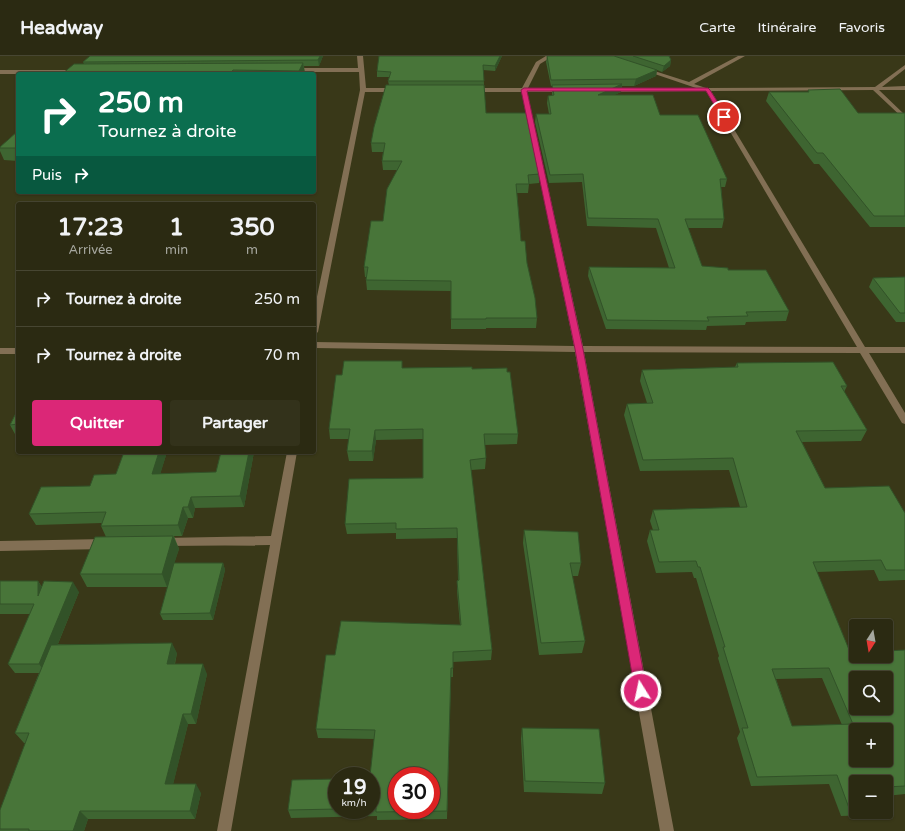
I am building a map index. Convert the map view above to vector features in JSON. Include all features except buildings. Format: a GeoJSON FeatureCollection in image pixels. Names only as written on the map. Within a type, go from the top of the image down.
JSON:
{"type":"FeatureCollection","features":[{"type":"Feature","properties":{"kind":"street"},"geometry":{"type":"LineString","coordinates":[[316,322],[363,90],[360,56]]}},
{"type":"Feature","properties":{"kind":"street"},"geometry":{"type":"LineString","coordinates":[[550,56],[538,63],[524,90],[579,349],[667,831]]}},
{"type":"Feature","properties":{"kind":"street"},"geometry":{"type":"LineString","coordinates":[[689,84],[742,56]]}},
{"type":"Feature","properties":{"kind":"street"},"geometry":{"type":"LineString","coordinates":[[875,89],[905,67]]}},
{"type":"Feature","properties":{"kind":"street"},"geometry":{"type":"LineString","coordinates":[[638,68],[708,90],[905,421]]}},
{"type":"Feature","properties":{"kind":"street"},"geometry":{"type":"LineString","coordinates":[[283,70],[361,70]]}},
{"type":"Feature","properties":{"kind":"street"},"geometry":{"type":"LineString","coordinates":[[0,72],[86,72]]}},
{"type":"Feature","properties":{"kind":"street"},"geometry":{"type":"LineString","coordinates":[[604,90],[905,88]]}},
{"type":"Feature","properties":{"kind":"street"},"geometry":{"type":"LineString","coordinates":[[875,89],[905,118]]}},
{"type":"Feature","properties":{"kind":"street"},"geometry":{"type":"LineString","coordinates":[[363,90],[401,90]]}},
{"type":"Feature","properties":{"kind":"street"},"geometry":{"type":"LineString","coordinates":[[463,90],[572,90]]}},
{"type":"Feature","properties":{"kind":"street"},"geometry":{"type":"LineString","coordinates":[[316,345],[579,349],[905,350]]}},
{"type":"Feature","properties":{"kind":"street"},"geometry":{"type":"LineString","coordinates":[[0,351],[16,350]]}},
{"type":"Feature","properties":{"kind":"street"},"geometry":{"type":"LineString","coordinates":[[224,831],[292,454]]}},
{"type":"Feature","properties":{"kind":"street"},"geometry":{"type":"LineString","coordinates":[[150,543],[275,540]]}},
{"type":"Feature","properties":{"kind":"street"},"geometry":{"type":"LineString","coordinates":[[0,546],[118,543]]}},
{"type":"Feature","properties":{"kind":"route"},"geometry":{"type":"LineString","coordinates":[[641,691],[579,349],[524,90],[708,90],[724,117]]}}]}
